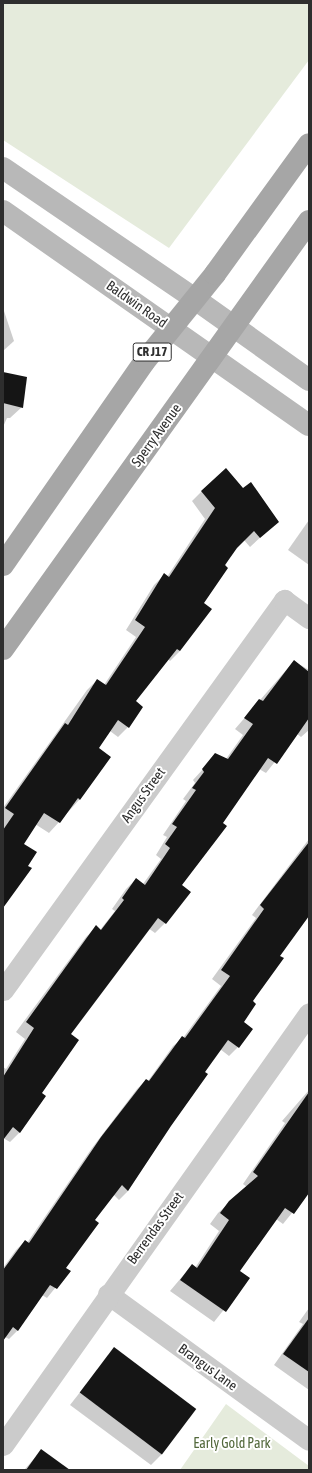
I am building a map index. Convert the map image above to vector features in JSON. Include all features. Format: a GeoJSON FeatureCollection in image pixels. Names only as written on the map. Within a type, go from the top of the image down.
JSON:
{"type":"FeatureCollection","features":[{"type":"Feature","properties":{"kind":"main road","name":"CR J17"},"geometry":{"type":"LineString","coordinates":[[3,565],[144,362],[195,299],[309,144]]}},
{"type":"Feature","properties":{"kind":"main road"},"geometry":{"type":"LineString","coordinates":[[3,168],[195,299],[309,380]]}},
{"type":"Feature","properties":{"kind":"main road","name":"Baldwin Road"},"geometry":{"type":"LineString","coordinates":[[3,211],[309,425]]}},
{"type":"Feature","properties":{"kind":"main road","name":"Sperry Avenue"},"geometry":{"type":"LineString","coordinates":[[3,649],[235,327],[309,221]]}},
{"type":"Feature","properties":{"kind":"street","name":"Angus Street"},"geometry":{"type":"LineString","coordinates":[[3,990],[284,600],[309,618]]}},
{"type":"Feature","properties":{"kind":"street","name":"Berrendas Street"},"geometry":{"type":"LineString","coordinates":[[3,1445],[108,1294],[309,1013]]}},
{"type":"Feature","properties":{"kind":"street","name":"Brangus Lane"},"geometry":{"type":"LineString","coordinates":[[108,1294],[309,1440]]}},
{"type":"Feature","properties":{"kind":"green space"},"geometry":{"type":"Polygon","coordinates":[[[3,3],[309,3],[309,60],[169,248],[3,140],[3,3]]]}},
{"type":"Feature","properties":{"kind":"green space","name":"Early Gold Park"},"geometry":{"type":"Polygon","coordinates":[[[226,1404],[309,1466],[309,1470],[180,1470],[226,1404]]]}},
{"type":"Feature","properties":{"kind":"building"},"geometry":{"type":"Polygon","coordinates":[[[3,372],[27,377],[23,408],[3,403],[3,372]]]}},
{"type":"Feature","properties":{"kind":"building"},"geometry":{"type":"Polygon","coordinates":[[[226,468],[243,488],[251,482],[279,522],[260,538],[254,531],[237,548],[225,565],[228,568],[204,603],[212,609],[180,651],[177,649],[136,701],[143,707],[129,728],[118,720],[99,748],[111,757],[80,800],[78,798],[60,823],[44,813],[24,844],[37,852],[28,866],[32,868],[3,908],[3,830],[14,814],[5,808],[65,723],[68,725],[97,679],[106,685],[145,627],[135,620],[164,573],[169,577],[215,508],[201,491],[226,468]]]}},
{"type":"Feature","properties":{"kind":"building"},"geometry":{"type":"Polygon","coordinates":[[[294,660],[309,672],[309,718],[277,764],[268,758],[223,823],[227,826],[182,885],[191,892],[166,924],[158,918],[71,1034],[79,1040],[42,1093],[46,1096],[20,1133],[13,1127],[3,1140],[3,1077],[34,1028],[26,1022],[96,925],[101,930],[124,900],[122,898],[136,878],[145,885],[170,848],[165,844],[177,827],[172,824],[196,790],[192,788],[204,772],[202,769],[215,753],[228,759],[253,724],[244,718],[259,699],[263,701],[294,660]]]}},
{"type":"Feature","properties":{"kind":"building"},"geometry":{"type":"Polygon","coordinates":[[[309,842],[309,916],[280,956],[284,958],[253,1001],[256,1004],[244,1022],[253,1029],[239,1048],[228,1040],[205,1072],[208,1074],[128,1191],[122,1185],[95,1220],[99,1223],[66,1268],[71,1271],[57,1289],[50,1285],[18,1331],[13,1327],[3,1341],[3,1270],[25,1240],[29,1243],[101,1137],[146,1079],[149,1081],[182,1036],[185,1038],[230,976],[221,970],[264,909],[260,905],[309,842]]]}},
{"type":"Feature","properties":{"kind":"building"},"geometry":{"type":"Polygon","coordinates":[[[309,1092],[309,1193],[294,1214],[285,1208],[240,1271],[250,1278],[226,1312],[180,1280],[192,1264],[197,1268],[229,1220],[220,1213],[229,1201],[258,1176],[253,1172],[309,1092]]]}},
{"type":"Feature","properties":{"kind":"building"},"geometry":{"type":"Polygon","coordinates":[[[309,1318],[309,1372],[283,1354],[309,1318]]]}},
{"type":"Feature","properties":{"kind":"building"},"geometry":{"type":"Polygon","coordinates":[[[114,1347],[196,1409],[162,1455],[80,1393],[114,1347]]]}},
{"type":"Feature","properties":{"kind":"building"},"geometry":{"type":"Polygon","coordinates":[[[41,1449],[70,1470],[26,1470],[41,1449]]]}}]}
